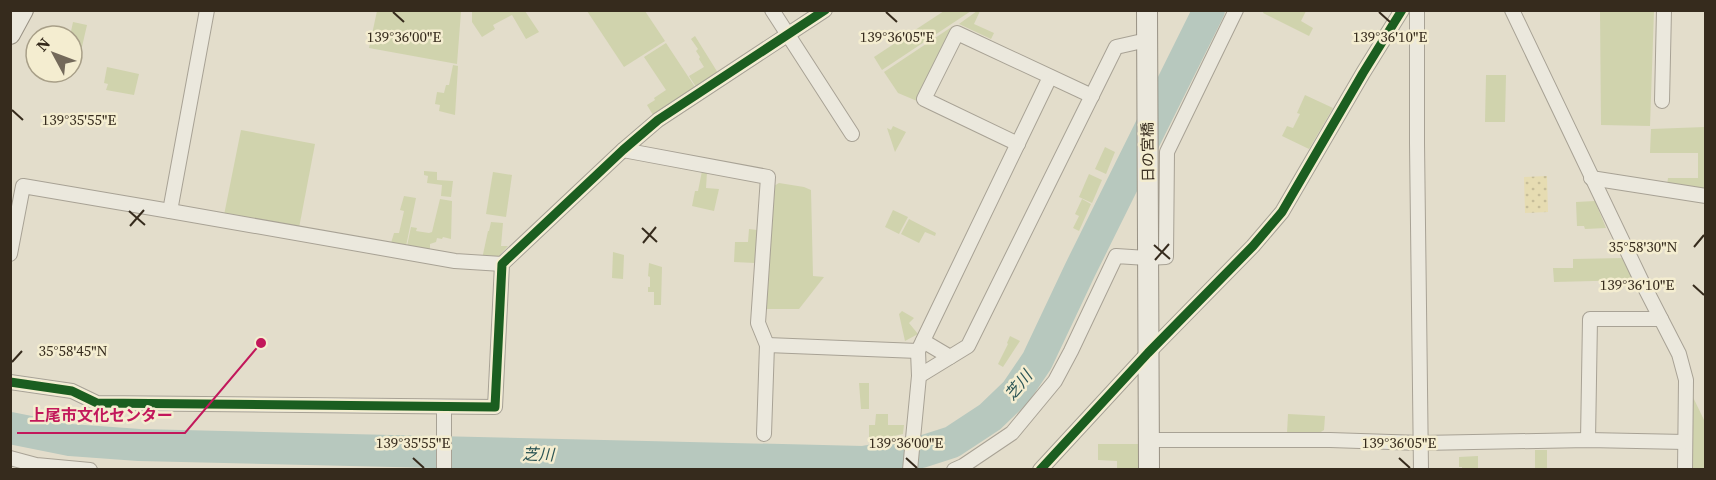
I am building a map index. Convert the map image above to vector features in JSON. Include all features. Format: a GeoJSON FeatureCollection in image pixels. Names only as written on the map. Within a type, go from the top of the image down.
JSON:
{"type":"FeatureCollection","features":[{"type":"Feature","properties":{"kind":"street"},"geometry":{"type":"LineString","coordinates":[[10,34],[23,10]]}},
{"type":"Feature","properties":{"kind":"street"},"geometry":{"type":"LineString","coordinates":[[170,211],[207,10]]}},
{"type":"Feature","properties":{"kind":"street"},"geometry":{"type":"LineString","coordinates":[[772,10],[852,134]]}},
{"type":"Feature","properties":{"kind":"street"},"geometry":{"type":"LineString","coordinates":[[10,382],[72,391],[97,403],[445,413],[495,406],[502,264],[658,120],[825,10]]}},
{"type":"Feature","properties":{"kind":"street","name":"日の宮橋"},"geometry":{"type":"LineString","coordinates":[[1147,10],[1149,470]]}},
{"type":"Feature","properties":{"kind":"street"},"geometry":{"type":"LineString","coordinates":[[954,470],[1012,433],[1055,381],[1116,256],[1166,257],[1167,152],[1236,10]]}},
{"type":"Feature","properties":{"kind":"street"},"geometry":{"type":"LineString","coordinates":[[1040,470],[1148,353],[1253,246],[1282,212],[1362,73],[1402,10]]}},
{"type":"Feature","properties":{"kind":"street"},"geometry":{"type":"LineString","coordinates":[[1417,10],[1421,470]]}},
{"type":"Feature","properties":{"kind":"street"},"geometry":{"type":"LineString","coordinates":[[1512,10],[1679,354],[1686,380],[1685,470]]}},
{"type":"Feature","properties":{"kind":"street"},"geometry":{"type":"LineString","coordinates":[[1662,101],[1664,10]]}},
{"type":"Feature","properties":{"kind":"street"},"geometry":{"type":"LineString","coordinates":[[1018,144],[924,99],[957,33],[1092,96]]}},
{"type":"Feature","properties":{"kind":"street"},"geometry":{"type":"LineString","coordinates":[[919,376],[968,346],[1116,47],[1147,40]]}},
{"type":"Feature","properties":{"kind":"street"},"geometry":{"type":"LineString","coordinates":[[910,470],[921,346],[1050,77]]}},
{"type":"Feature","properties":{"kind":"street"},"geometry":{"type":"LineString","coordinates":[[623,150],[768,177],[758,323],[766,345],[764,434]]}},
{"type":"Feature","properties":{"kind":"street"},"geometry":{"type":"LineString","coordinates":[[1592,178],[1706,196]]}},
{"type":"Feature","properties":{"kind":"street"},"geometry":{"type":"LineString","coordinates":[[10,254],[23,186],[455,261],[502,264]]}},
{"type":"Feature","properties":{"kind":"street"},"geometry":{"type":"LineString","coordinates":[[1588,440],[1590,319],[1661,319]]}},
{"type":"Feature","properties":{"kind":"street"},"geometry":{"type":"LineString","coordinates":[[766,345],[921,346],[950,357]]}},
{"type":"Feature","properties":{"kind":"street"},"geometry":{"type":"LineString","coordinates":[[444,470],[445,413]]}},
{"type":"Feature","properties":{"kind":"street"},"geometry":{"type":"LineString","coordinates":[[1149,440],[1330,440],[1421,443],[1588,440],[1685,442]]}},
{"type":"Feature","properties":{"kind":"street"},"geometry":{"type":"LineString","coordinates":[[10,458],[36,465],[90,470]]}},
{"type":"Feature","properties":{"kind":"green space"},"geometry":{"type":"Polygon","coordinates":[[[450,10],[461,12],[457,64],[369,48],[377,11],[450,10]]]}},
{"type":"Feature","properties":{"kind":"green space"},"geometry":{"type":"Polygon","coordinates":[[[472,11],[525,11],[539,32],[526,39],[512,15],[493,25],[495,29],[482,37],[472,22],[472,11]]]}},
{"type":"Feature","properties":{"kind":"green space"},"geometry":{"type":"Polygon","coordinates":[[[587,11],[645,11],[665,41],[624,67],[587,11]]]}},
{"type":"Feature","properties":{"kind":"green space"},"geometry":{"type":"Polygon","coordinates":[[[944,11],[971,11],[882,70],[874,57],[944,11]]]}},
{"type":"Feature","properties":{"kind":"green space"},"geometry":{"type":"Polygon","coordinates":[[[980,11],[974,24],[994,33],[991,39],[959,24],[980,11]]]}},
{"type":"Feature","properties":{"kind":"green space"},"geometry":{"type":"Polygon","coordinates":[[[1264,11],[1306,11],[1301,21],[1313,28],[1309,36],[1263,13],[1264,11]]]}},
{"type":"Feature","properties":{"kind":"green space"},"geometry":{"type":"Polygon","coordinates":[[[1600,11],[1654,11],[1650,126],[1601,125],[1600,11]]]}},
{"type":"Feature","properties":{"kind":"green space"},"geometry":{"type":"Polygon","coordinates":[[[953,26],[917,101],[898,93],[884,72],[953,26]]]}},
{"type":"Feature","properties":{"kind":"green space"},"geometry":{"type":"Polygon","coordinates":[[[695,36],[718,73],[696,87],[689,76],[704,67],[696,51],[698,49],[691,39],[695,36]]]}},
{"type":"Feature","properties":{"kind":"green space"},"geometry":{"type":"Polygon","coordinates":[[[666,43],[695,87],[653,115],[647,105],[666,90],[644,57],[666,43]]]}},
{"type":"Feature","properties":{"kind":"green space"},"geometry":{"type":"Polygon","coordinates":[[[453,65],[458,66],[455,115],[439,111],[440,105],[435,104],[437,92],[444,93],[446,85],[449,85],[453,65]]]}},
{"type":"Feature","properties":{"kind":"green space"},"geometry":{"type":"Polygon","coordinates":[[[107,67],[139,74],[134,95],[106,90],[108,84],[104,83],[107,67]]]}},
{"type":"Feature","properties":{"kind":"green space"},"geometry":{"type":"Polygon","coordinates":[[[1486,75],[1506,75],[1505,122],[1485,122],[1486,75]]]}},
{"type":"Feature","properties":{"kind":"green space"},"geometry":{"type":"Polygon","coordinates":[[[1305,95],[1333,108],[1309,149],[1282,136],[1287,126],[1293,128],[1305,95]]]}},
{"type":"Feature","properties":{"kind":"green space"},"geometry":{"type":"Polygon","coordinates":[[[893,126],[906,132],[895,152],[887,128],[891,130],[893,126]]]}},
{"type":"Feature","properties":{"kind":"green space"},"geometry":{"type":"Polygon","coordinates":[[[1705,127],[1705,189],[1667,185],[1668,178],[1698,178],[1698,153],[1650,153],[1651,129],[1705,127]]]}},
{"type":"Feature","properties":{"kind":"green space"},"geometry":{"type":"Polygon","coordinates":[[[241,130],[315,144],[299,228],[224,215],[241,130]]]}},
{"type":"Feature","properties":{"kind":"green space"},"geometry":{"type":"Polygon","coordinates":[[[1105,147],[1115,152],[1106,174],[1095,169],[1105,147]]]}},
{"type":"Feature","properties":{"kind":"green space"},"geometry":{"type":"Polygon","coordinates":[[[424,171],[437,172],[437,180],[453,181],[451,197],[441,196],[442,185],[427,183],[428,176],[424,175],[424,171]]]}},
{"type":"Feature","properties":{"kind":"green space"},"geometry":{"type":"Polygon","coordinates":[[[702,171],[707,172],[706,188],[719,189],[714,211],[692,206],[702,171]]]}},
{"type":"Feature","properties":{"kind":"green space"},"geometry":{"type":"Polygon","coordinates":[[[493,172],[512,175],[506,217],[486,214],[493,172]]]}},
{"type":"Feature","properties":{"kind":"green space"},"geometry":{"type":"Polygon","coordinates":[[[1089,174],[1102,180],[1092,203],[1079,197],[1089,174]]]}},
{"type":"Feature","properties":{"kind":"green space"},"geometry":{"type":"Polygon","coordinates":[[[779,183],[811,190],[813,276],[824,277],[799,309],[765,309],[772,187],[779,183]]]}},
{"type":"Feature","properties":{"kind":"green space"},"geometry":{"type":"Polygon","coordinates":[[[404,196],[416,198],[406,246],[391,243],[394,233],[399,233],[404,211],[400,210],[404,196]]]}},
{"type":"Feature","properties":{"kind":"green space"},"geometry":{"type":"Polygon","coordinates":[[[440,199],[452,201],[451,239],[437,238],[436,242],[430,244],[430,250],[407,246],[411,227],[417,228],[416,231],[432,232],[440,199]]]}},
{"type":"Feature","properties":{"kind":"green space"},"geometry":{"type":"Polygon","coordinates":[[[1082,199],[1091,204],[1079,231],[1073,228],[1079,216],[1075,214],[1082,199]]]}},
{"type":"Feature","properties":{"kind":"green space"},"geometry":{"type":"Polygon","coordinates":[[[1595,201],[1606,228],[1585,229],[1584,226],[1577,226],[1576,202],[1595,201]]]}},
{"type":"Feature","properties":{"kind":"green space"},"geometry":{"type":"Polygon","coordinates":[[[893,210],[908,217],[899,234],[885,227],[893,210]]]}},
{"type":"Feature","properties":{"kind":"green space"},"geometry":{"type":"Polygon","coordinates":[[[909,219],[936,233],[935,236],[925,232],[919,243],[901,234],[909,219]]]}},
{"type":"Feature","properties":{"kind":"green space"},"geometry":{"type":"Polygon","coordinates":[[[491,222],[503,223],[501,246],[508,246],[497,258],[482,259],[488,231],[491,222]]]}},
{"type":"Feature","properties":{"kind":"green space"},"geometry":{"type":"Polygon","coordinates":[[[749,229],[757,230],[755,263],[734,262],[735,242],[748,242],[749,229]]]}},
{"type":"Feature","properties":{"kind":"green space"},"geometry":{"type":"Polygon","coordinates":[[[613,252],[624,255],[623,279],[612,278],[613,252]]]}},
{"type":"Feature","properties":{"kind":"green space"},"geometry":{"type":"Polygon","coordinates":[[[1624,258],[1634,280],[1554,282],[1553,268],[1573,268],[1573,259],[1624,258]]]}},
{"type":"Feature","properties":{"kind":"green space"},"geometry":{"type":"Polygon","coordinates":[[[649,263],[662,267],[661,305],[654,305],[654,292],[648,292],[648,287],[650,287],[649,263]]]}},
{"type":"Feature","properties":{"kind":"green space"},"geometry":{"type":"Polygon","coordinates":[[[902,311],[914,318],[909,323],[918,334],[905,341],[899,314],[902,311]]]}},
{"type":"Feature","properties":{"kind":"green space"},"geometry":{"type":"Polygon","coordinates":[[[1010,336],[1020,341],[1003,367],[998,364],[1010,336]]]}},
{"type":"Feature","properties":{"kind":"green space"},"geometry":{"type":"Polygon","coordinates":[[[859,383],[869,383],[869,409],[861,409],[859,383]]]}},
{"type":"Feature","properties":{"kind":"green space"},"geometry":{"type":"Polygon","coordinates":[[[1690,391],[1705,422],[1705,469],[1691,469],[1690,391]]]}},
{"type":"Feature","properties":{"kind":"green space"},"geometry":{"type":"Polygon","coordinates":[[[876,414],[888,414],[888,425],[904,425],[903,434],[869,441],[869,425],[875,425],[876,414]]]}},
{"type":"Feature","properties":{"kind":"green space"},"geometry":{"type":"Polygon","coordinates":[[[1288,414],[1325,416],[1324,430],[1316,435],[1287,433],[1288,414]]]}},
{"type":"Feature","properties":{"kind":"green space"},"geometry":{"type":"Polygon","coordinates":[[[1098,444],[1139,444],[1139,469],[1117,469],[1117,461],[1098,460],[1098,444]]]}},
{"type":"Feature","properties":{"kind":"green space"},"geometry":{"type":"Polygon","coordinates":[[[1535,450],[1547,450],[1547,469],[1535,469],[1535,450]]]}},
{"type":"Feature","properties":{"kind":"green space"},"geometry":{"type":"Polygon","coordinates":[[[1478,456],[1478,469],[1459,467],[1459,457],[1478,456]]]}},
{"type":"Feature","properties":{"kind":"sand"},"geometry":{"type":"Polygon","coordinates":[[[1547,176],[1548,212],[1525,213],[1524,177],[1547,176]]]}},
{"type":"Feature","properties":{"kind":"waterway","name":"芝川"},"geometry":{"type":"LineString","coordinates":[[10,428],[70,440],[139,445],[863,462],[921,452],[952,442],[990,417],[1016,392],[1037,361],[1209,10]]}},
{"type":"Feature","properties":{"kind":"cycle path"},"geometry":{"type":"LineString","coordinates":[[10,382],[72,391],[97,403],[495,407],[502,264],[658,120],[825,10]]}},
{"type":"Feature","properties":{"kind":"cycle path"},"geometry":{"type":"LineString","coordinates":[[1040,470],[1148,353],[1253,246],[1282,212],[1402,10]]}},
{"type":"Feature","properties":{"kind":"place","name":"上尾市文化センター"},"geometry":{"type":"Point","coordinates":[261,343]}}]}
